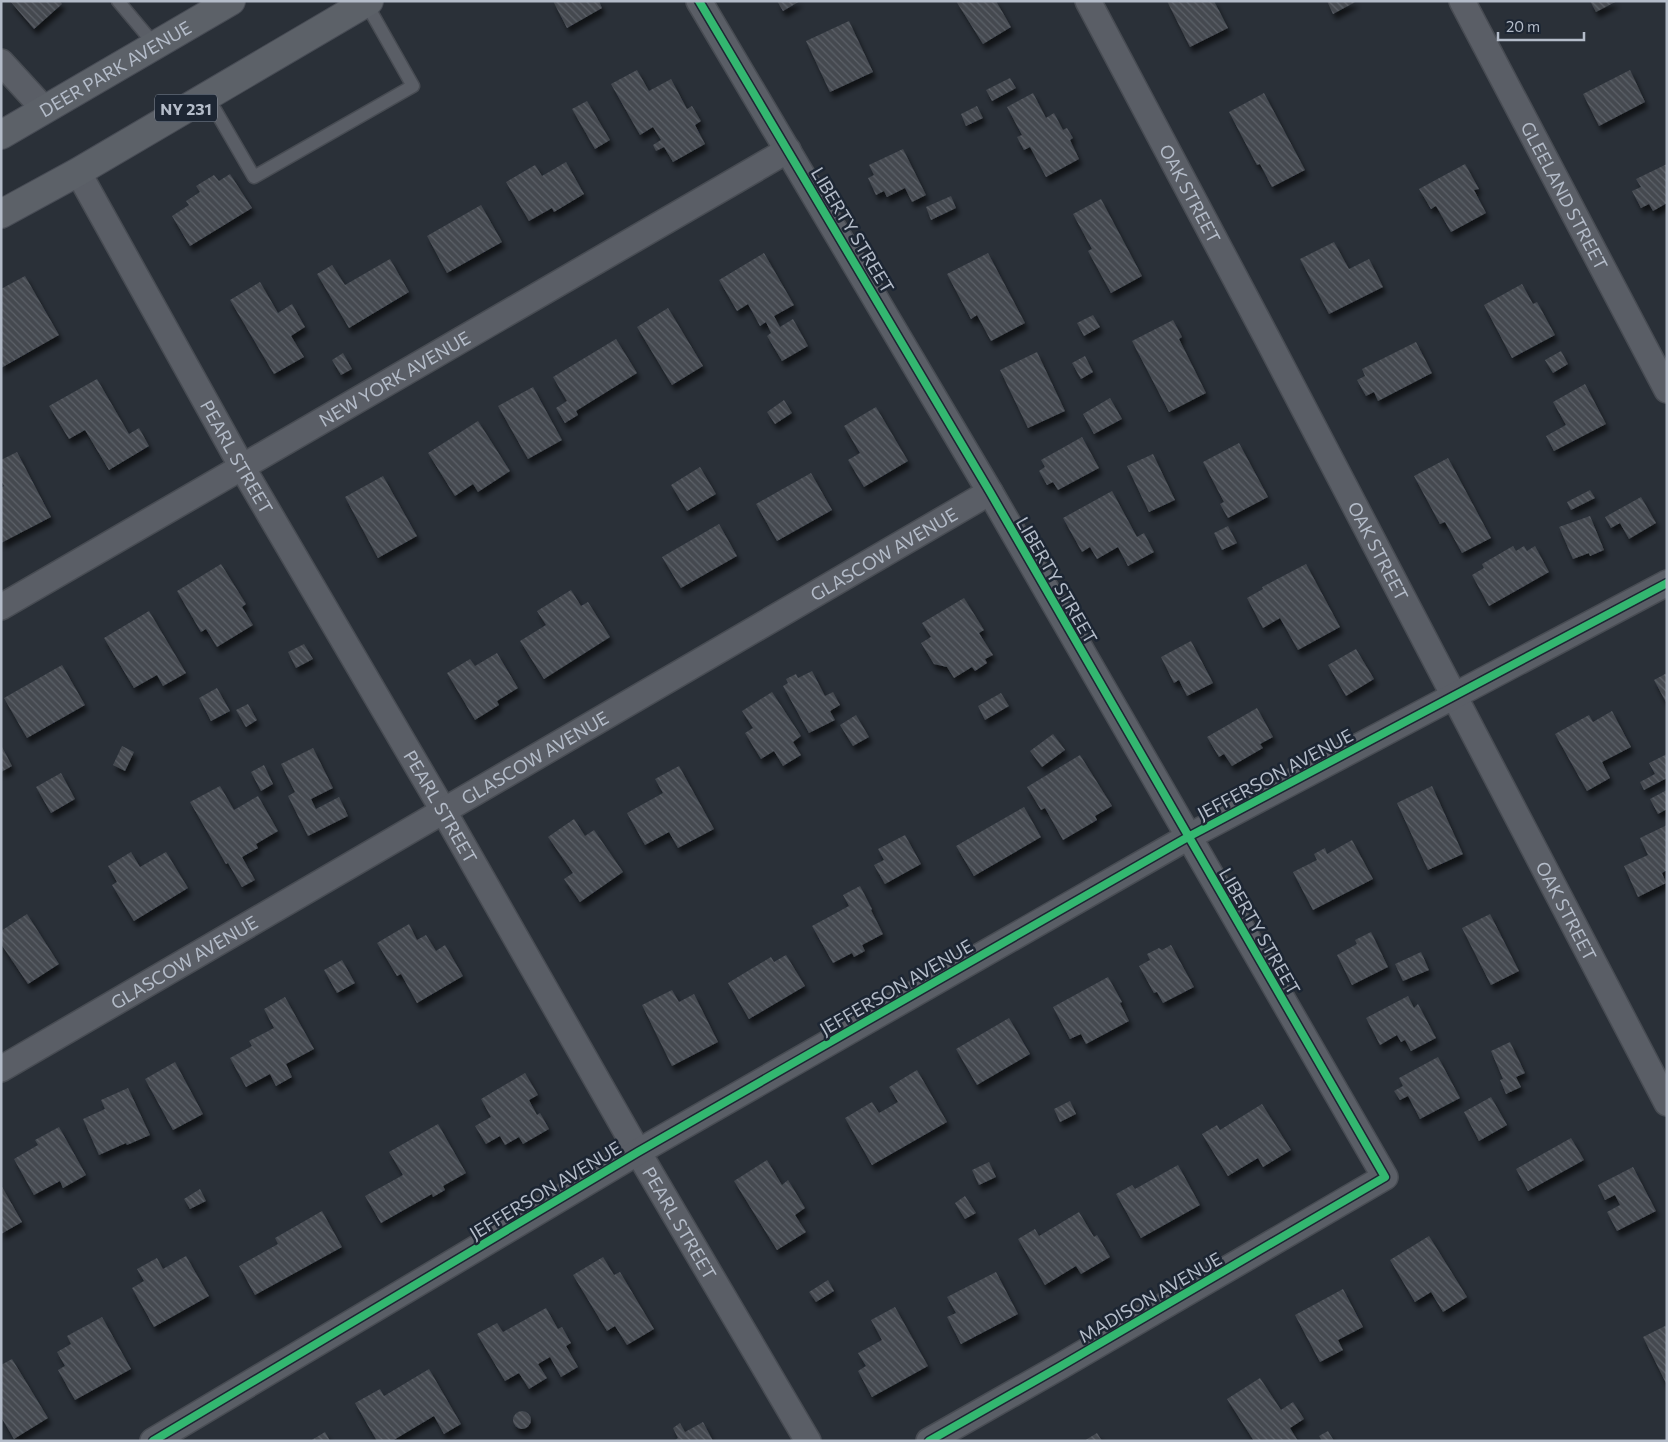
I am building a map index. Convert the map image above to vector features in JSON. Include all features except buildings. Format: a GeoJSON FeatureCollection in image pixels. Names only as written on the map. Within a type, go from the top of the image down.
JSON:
{"type":"FeatureCollection","features":[{"type":"Feature","properties":{"kind":"main road","name":"DEER PARK AVENUE"},"geometry":{"type":"LineString","coordinates":[[1,135],[231,1]]}},
{"type":"Feature","properties":{"kind":"main road","name":"NY 231"},"geometry":{"type":"LineString","coordinates":[[1,214],[78,172],[367,2]]}},
{"type":"Feature","properties":{"kind":"street","name":"LIBERTY STREET"},"geometry":{"type":"LineString","coordinates":[[699,1],[990,492],[1384,1177]]}},
{"type":"Feature","properties":{"kind":"street","name":"OAK STREET"},"geometry":{"type":"LineString","coordinates":[[1088,1],[1667,1103]]}},
{"type":"Feature","properties":{"kind":"street","name":"GLEELAND STREET"},"geometry":{"type":"LineString","coordinates":[[1462,1],[1667,390]]}},
{"type":"Feature","properties":{"kind":"street"},"geometry":{"type":"LineString","coordinates":[[1,62],[44,109]]}},
{"type":"Feature","properties":{"kind":"street","name":"NEW YORK AVENUE"},"geometry":{"type":"LineString","coordinates":[[1,607],[788,150]]}},
{"type":"Feature","properties":{"kind":"street","name":"PEARL STREET"},"geometry":{"type":"LineString","coordinates":[[78,172],[242,467],[443,810],[638,1152],[808,1441]]}},
{"type":"Feature","properties":{"kind":"street","name":"GLASCOW AVENUE"},"geometry":{"type":"LineString","coordinates":[[1,1069],[990,492]]}},
{"type":"Feature","properties":{"kind":"street","name":"JEFFERSON AVENUE"},"geometry":{"type":"LineString","coordinates":[[153,1441],[638,1152],[1188,837],[1667,583]]}},
{"type":"Feature","properties":{"kind":"street","name":"MADISON AVENUE"},"geometry":{"type":"LineString","coordinates":[[929,1441],[1384,1177]]}},
{"type":"Feature","properties":{"kind":"lane"},"geometry":{"type":"LineString","coordinates":[[118,1],[156,45]]}},
{"type":"Feature","properties":{"kind":"lane"},"geometry":{"type":"LineString","coordinates":[[207,96],[254,177],[413,86],[367,2]]}},
{"type":"Feature","properties":{"kind":"cycle path"},"geometry":{"type":"LineString","coordinates":[[699,1],[990,492],[1385,1177],[929,1441]]}},
{"type":"Feature","properties":{"kind":"cycle path"},"geometry":{"type":"LineString","coordinates":[[153,1441],[638,1152],[1188,837],[1667,583]]}}]}
